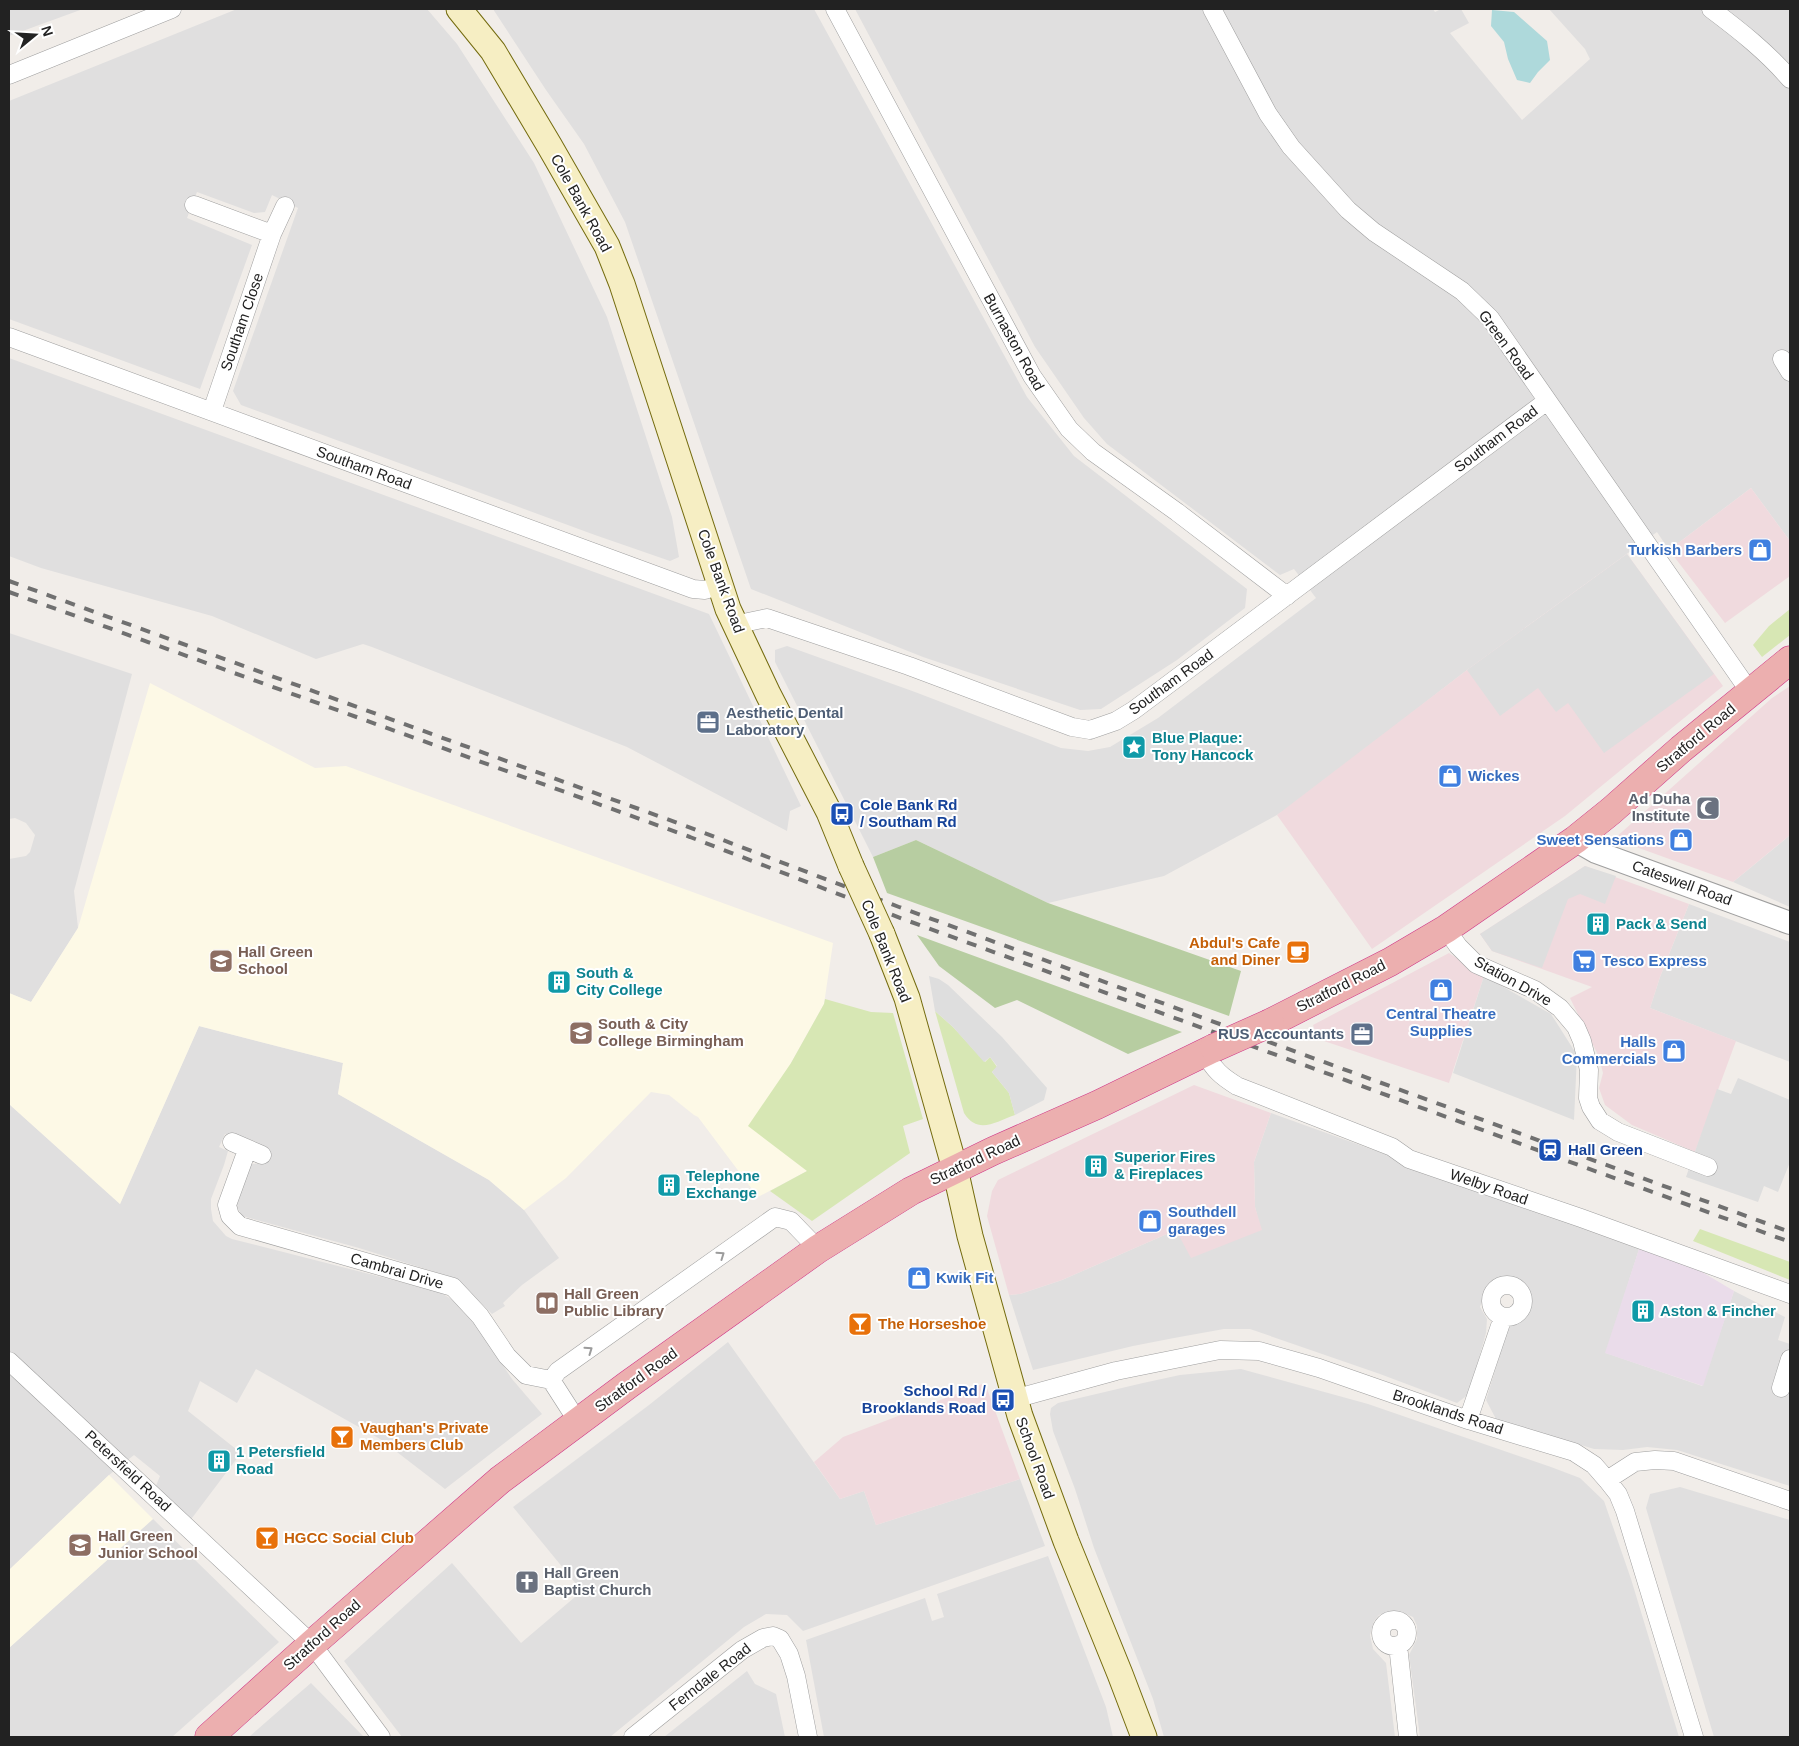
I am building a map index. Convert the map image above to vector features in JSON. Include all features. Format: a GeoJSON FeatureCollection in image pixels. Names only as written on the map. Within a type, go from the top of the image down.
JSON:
{"type":"FeatureCollection","features":[{"type":"Feature","properties":{"kind":"highway","name":"Stratford Road"},"geometry":{"type":"LineString","coordinates":[[209,1737],[312,1644],[500,1480],[629,1384],[818,1249],[911,1191],[1270,1022],[1390,962],[1446,929],[1575,840],[1612,811],[1681,749],[1790,660]]}},
{"type":"Feature","properties":{"kind":"main road","name":"Cole Bank Road"},"geometry":{"type":"LineString","coordinates":[[460,9],[493,51],[607,246],[625,293],[720,585],[737,628],[828,812],[882,934],[907,998],[955,1169]]}},
{"type":"Feature","properties":{"kind":"main road","name":"School Road"},"geometry":{"type":"LineString","coordinates":[[955,1169],[970,1236],[1014,1399],[1066,1541],[1144,1737]]}},
{"type":"Feature","properties":{"kind":"street"},"geometry":{"type":"LineString","coordinates":[[9,75],[172,9]]}},
{"type":"Feature","properties":{"kind":"street","name":"Burnaston Road"},"geometry":{"type":"LineString","coordinates":[[835,9],[1032,376],[1069,429],[1093,452],[1178,512],[1287,596]]}},
{"type":"Feature","properties":{"kind":"street","name":"Green Road"},"geometry":{"type":"LineString","coordinates":[[1212,9],[1268,114],[1291,147],[1348,210],[1374,232],[1462,291],[1490,318],[1750,692]]}},
{"type":"Feature","properties":{"kind":"street"},"geometry":{"type":"LineString","coordinates":[[1711,9],[1776,62],[1790,78]]}},
{"type":"Feature","properties":{"kind":"street"},"geometry":{"type":"LineString","coordinates":[[194,205],[272,234]]}},
{"type":"Feature","properties":{"kind":"street","name":"Southam Close"},"geometry":{"type":"LineString","coordinates":[[212,411],[272,234],[285,206]]}},
{"type":"Feature","properties":{"kind":"street","name":"Southam Road"},"geometry":{"type":"LineString","coordinates":[[9,337],[693,588],[705,590],[720,585]]}},
{"type":"Feature","properties":{"kind":"street","name":"Southam Road"},"geometry":{"type":"LineString","coordinates":[[737,628],[748,622],[767,618],[909,666],[1072,727],[1090,730],[1116,721],[1134,710],[1547,401]]}},
{"type":"Feature","properties":{"kind":"street","name":"Cateswell Road"},"geometry":{"type":"LineString","coordinates":[[1575,840],[1596,852],[1790,923]]}},
{"type":"Feature","properties":{"kind":"street","name":"Station Drive"},"geometry":{"type":"LineString","coordinates":[[1446,929],[1458,946],[1476,964],[1535,990],[1560,1008],[1576,1027],[1582,1041],[1589,1070],[1588,1098],[1591,1107],[1600,1121],[1618,1132],[1708,1167]]}},
{"type":"Feature","properties":{"kind":"street","name":"Welby Road"},"geometry":{"type":"LineString","coordinates":[[1210,1050],[1213,1068],[1222,1077],[1237,1086],[1392,1147],[1409,1159],[1581,1218],[1790,1294]]}},
{"type":"Feature","properties":{"kind":"street","name":"Cambrai Drive"},"geometry":{"type":"LineString","coordinates":[[247,1149],[227,1205],[230,1216],[240,1226],[453,1287],[470,1305],[507,1356],[526,1375],[551,1380]]}},
{"type":"Feature","properties":{"kind":"street"},"geometry":{"type":"LineString","coordinates":[[578,1422],[551,1380],[558,1371],[776,1217],[790,1221],[818,1249]]}},
{"type":"Feature","properties":{"kind":"street"},"geometry":{"type":"LineString","coordinates":[[1468,1420],[1503,1317]]}},
{"type":"Feature","properties":{"kind":"street","name":"Brooklands Road"},"geometry":{"type":"LineString","coordinates":[[1014,1399],[1116,1371],[1220,1350],[1259,1350],[1319,1368],[1468,1420],[1574,1452],[1594,1465],[1618,1494],[1625,1511],[1694,1737]]}},
{"type":"Feature","properties":{"kind":"street"},"geometry":{"type":"LineString","coordinates":[[1782,1388],[1790,1359]]}},
{"type":"Feature","properties":{"kind":"street","name":"Petersfield Road"},"geometry":{"type":"LineString","coordinates":[[9,1361],[312,1644],[381,1737]]}},
{"type":"Feature","properties":{"kind":"street"},"geometry":{"type":"LineString","coordinates":[[1607,1480],[1635,1462],[1674,1461],[1790,1501]]}},
{"type":"Feature","properties":{"kind":"street","name":"Ferndale Road"},"geometry":{"type":"LineString","coordinates":[[633,1737],[742,1650],[763,1638],[773,1636],[780,1639],[789,1654],[796,1676],[808,1737]]}},
{"type":"Feature","properties":{"kind":"street"},"geometry":{"type":"LineString","coordinates":[[1398,1646],[1408,1737]]}},
{"type":"Feature","properties":{"kind":"shaded area"},"geometry":{"type":"Polygon","coordinates":[[[9,9],[83,9],[9,36],[9,9]]]}},
{"type":"Feature","properties":{"kind":"shaded area"},"geometry":{"type":"Polygon","coordinates":[[[237,9],[427,9],[457,44],[534,163],[607,317],[672,517],[679,557],[670,561],[595,535],[241,405],[233,391],[298,208],[272,195],[265,212],[254,213],[197,192],[187,218],[252,245],[200,389],[9,319],[9,101],[237,9]]]}},
{"type":"Feature","properties":{"kind":"shaded area"},"geometry":{"type":"Polygon","coordinates":[[[493,9],[814,9],[1027,397],[1074,456],[1247,589],[1245,608],[1177,660],[1101,709],[1080,710],[923,657],[751,589],[625,222],[584,144],[493,9]]]}},
{"type":"Feature","properties":{"kind":"shaded area"},"geometry":{"type":"Polygon","coordinates":[[[855,9],[1433,9],[1435,12],[1441,9],[1461,9],[1469,23],[1450,33],[1522,120],[1590,59],[1585,49],[1549,9],[1790,9],[1790,541],[1751,488],[1669,550],[1657,532],[1467,670],[1294,804],[1164,876],[1048,903],[916,840],[873,857],[775,662],[775,650],[787,646],[915,692],[1061,748],[1088,751],[1110,747],[1158,718],[1316,598],[1294,569],[1280,575],[1107,444],[1084,418],[1035,347],[855,9]]]}},
{"type":"Feature","properties":{"kind":"shaded area"},"geometry":{"type":"Polygon","coordinates":[[[9,358],[709,614],[801,806],[790,811],[787,831],[627,747],[372,647],[363,644],[316,659],[212,616],[41,568],[9,556],[9,358]]]}},
{"type":"Feature","properties":{"kind":"shaded area"},"geometry":{"type":"Polygon","coordinates":[[[1751,488],[1790,541],[1790,576],[1725,623],[1669,550],[1751,488]]]}},
{"type":"Feature","properties":{"kind":"shaded area"},"geometry":{"type":"Polygon","coordinates":[[[1627,554],[1723,686],[1565,816],[1372,949],[1277,815],[1467,670],[1627,554]]]}},
{"type":"Feature","properties":{"kind":"shaded area"},"geometry":{"type":"Polygon","coordinates":[[[1627,554],[1714,674],[1604,753],[1568,703],[1556,712],[1538,688],[1500,716],[1467,670],[1627,554]]]}},
{"type":"Feature","properties":{"kind":"shaded area"},"geometry":{"type":"Polygon","coordinates":[[[9,633],[132,674],[74,891],[78,928],[31,1002],[9,993],[9,859],[26,856],[30,852],[35,835],[26,823],[15,818],[9,819],[9,633]]]}},
{"type":"Feature","properties":{"kind":"shaded area"},"geometry":{"type":"Polygon","coordinates":[[[150,683],[315,768],[346,766],[833,943],[824,1004],[791,1063],[807,1171],[758,1197],[698,1117],[669,1095],[651,1092],[566,1178],[524,1210],[489,1180],[338,1094],[343,1063],[199,1026],[120,1204],[9,1104],[9,993],[31,1002],[78,928],[150,683]]]}},
{"type":"Feature","properties":{"kind":"shaded area"},"geometry":{"type":"Polygon","coordinates":[[[1790,686],[1790,835],[1733,882],[1614,839],[1772,698],[1790,686]]]}},
{"type":"Feature","properties":{"kind":"shaded area"},"geometry":{"type":"Polygon","coordinates":[[[1790,835],[1790,907],[1733,882],[1783,841],[1790,835]]]}},
{"type":"Feature","properties":{"kind":"shaded area"},"geometry":{"type":"Polygon","coordinates":[[[1585,866],[1689,904],[1660,977],[1650,1008],[1736,1041],[1695,1152],[1632,1125],[1605,1105],[1599,1088],[1603,1073],[1599,1057],[1570,998],[1592,987],[1492,951],[1480,934],[1585,866]]]}},
{"type":"Feature","properties":{"kind":"shaded area"},"geometry":{"type":"Polygon","coordinates":[[[1585,866],[1616,876],[1605,904],[1580,894],[1568,899],[1542,968],[1492,951],[1480,934],[1585,866]]]}},
{"type":"Feature","properties":{"kind":"shaded area"},"geometry":{"type":"Polygon","coordinates":[[[1689,904],[1790,942],[1790,1062],[1650,1008],[1660,977],[1689,904]]]}},
{"type":"Feature","properties":{"kind":"shaded area"},"geometry":{"type":"Polygon","coordinates":[[[1449,953],[1484,976],[1449,1083],[1318,1039],[1313,1025],[1449,953]]]}},
{"type":"Feature","properties":{"kind":"shaded area"},"geometry":{"type":"Polygon","coordinates":[[[929,976],[939,979],[948,985],[1002,1037],[1047,1088],[1044,1100],[1015,1115],[1009,1093],[992,1072],[997,1066],[990,1057],[984,1062],[953,1027],[935,1011],[929,976]]]}},
{"type":"Feature","properties":{"kind":"shaded area"},"geometry":{"type":"Polygon","coordinates":[[[1484,976],[1551,1014],[1577,1055],[1574,1120],[1453,1073],[1484,976]]]}},
{"type":"Feature","properties":{"kind":"shaded area"},"geometry":{"type":"Polygon","coordinates":[[[199,1026],[343,1063],[338,1094],[489,1180],[524,1210],[559,1258],[522,1285],[503,1303],[505,1306],[492,1314],[457,1279],[359,1248],[242,1216],[235,1203],[251,1164],[265,1163],[269,1150],[225,1134],[219,1147],[228,1151],[211,1199],[213,1221],[226,1236],[232,1239],[440,1292],[460,1305],[476,1325],[512,1379],[542,1414],[445,1489],[380,1439],[256,1369],[237,1403],[200,1381],[188,1411],[241,1453],[186,1526],[153,1493],[160,1476],[134,1455],[109,1475],[9,1570],[9,1104],[120,1204],[199,1026]]]}},
{"type":"Feature","properties":{"kind":"shaded area"},"geometry":{"type":"Polygon","coordinates":[[[1738,1078],[1790,1100],[1790,1162],[1778,1192],[1764,1186],[1758,1202],[1686,1177],[1717,1089],[1731,1094],[1738,1078]]]}},
{"type":"Feature","properties":{"kind":"shaded area"},"geometry":{"type":"Polygon","coordinates":[[[1194,1085],[1271,1113],[1254,1162],[1255,1207],[1262,1230],[1191,1258],[1176,1230],[1062,1280],[1020,1294],[1009,1295],[987,1216],[992,1191],[998,1180],[1194,1085]]]}},
{"type":"Feature","properties":{"kind":"shaded area"},"geometry":{"type":"Polygon","coordinates":[[[1271,1113],[1640,1246],[1606,1353],[1702,1386],[1734,1291],[1785,1317],[1778,1340],[1790,1344],[1790,1486],[1677,1450],[1647,1447],[1623,1450],[1594,1449],[1496,1419],[1486,1400],[1508,1328],[1527,1316],[1531,1301],[1525,1284],[1510,1279],[1494,1284],[1484,1297],[1480,1307],[1487,1319],[1486,1333],[1469,1394],[1457,1403],[1250,1329],[1224,1329],[1174,1338],[1033,1370],[1009,1295],[1020,1294],[1062,1280],[1176,1230],[1261,1230],[1255,1207],[1254,1162],[1271,1113]]]}},
{"type":"Feature","properties":{"kind":"shaded area"},"geometry":{"type":"Polygon","coordinates":[[[1640,1246],[1697,1269],[1734,1291],[1703,1386],[1605,1353],[1640,1246]]]}},
{"type":"Feature","properties":{"kind":"shaded area"},"geometry":{"type":"Polygon","coordinates":[[[728,1342],[840,1499],[864,1491],[876,1525],[1020,1479],[1045,1546],[803,1631],[787,1615],[766,1614],[744,1627],[610,1737],[402,1737],[344,1661],[452,1563],[521,1643],[582,1591],[513,1507],[649,1405],[728,1342]]]}},
{"type":"Feature","properties":{"kind":"shaded area"},"geometry":{"type":"Polygon","coordinates":[[[1241,1369],[1368,1404],[1580,1478],[1604,1501],[1631,1579],[1679,1737],[1420,1737],[1409,1655],[1417,1639],[1417,1626],[1413,1617],[1401,1612],[1388,1612],[1379,1615],[1374,1621],[1370,1635],[1373,1649],[1386,1663],[1395,1737],[1164,1737],[1153,1699],[1094,1548],[1075,1489],[1053,1431],[1050,1414],[1051,1408],[1058,1403],[1180,1375],[1241,1369]]]}},
{"type":"Feature","properties":{"kind":"shaded area"},"geometry":{"type":"Polygon","coordinates":[[[985,1383],[1020,1479],[876,1525],[864,1491],[840,1499],[814,1462],[843,1437],[985,1383]]]}},
{"type":"Feature","properties":{"kind":"shaded area","name":"Hall Green Junior School"},"geometry":{"type":"Polygon","coordinates":[[[109,1475],[153,1519],[9,1648],[9,1570],[109,1475]]]}},
{"type":"Feature","properties":{"kind":"shaded area"},"geometry":{"type":"Polygon","coordinates":[[[1680,1487],[1790,1520],[1790,1737],[1714,1737],[1646,1508],[1650,1494],[1680,1487]]]}},
{"type":"Feature","properties":{"kind":"shaded area"},"geometry":{"type":"Polygon","coordinates":[[[153,1519],[279,1642],[172,1737],[9,1737],[9,1648],[153,1519]]]}},
{"type":"Feature","properties":{"kind":"shaded area"},"geometry":{"type":"Polygon","coordinates":[[[1048,1556],[1106,1707],[1113,1737],[824,1737],[806,1640],[925,1598],[932,1621],[944,1617],[937,1594],[1048,1556]]]}},
{"type":"Feature","properties":{"kind":"shaded area"},"geometry":{"type":"Polygon","coordinates":[[[747,1671],[755,1684],[776,1694],[785,1737],[664,1737],[747,1671]]]}},
{"type":"Feature","properties":{"kind":"shaded area"},"geometry":{"type":"Polygon","coordinates":[[[311,1683],[364,1737],[249,1737],[290,1701],[311,1683]]]}},
{"type":"Feature","properties":{"kind":"green space"},"geometry":{"type":"Polygon","coordinates":[[[1790,609],[1790,635],[1762,657],[1753,645],[1769,626],[1790,609]]]}},
{"type":"Feature","properties":{"kind":"green space"},"geometry":{"type":"Polygon","coordinates":[[[916,840],[1048,903],[1241,971],[1229,1016],[887,893],[873,857],[916,840]]]}},
{"type":"Feature","properties":{"kind":"green space"},"geometry":{"type":"Polygon","coordinates":[[[917,935],[1182,1032],[1128,1054],[1017,1000],[995,1008],[939,966],[917,935]]]}},
{"type":"Feature","properties":{"kind":"green space"},"geometry":{"type":"Polygon","coordinates":[[[825,999],[871,1012],[893,1013],[923,1119],[903,1126],[910,1153],[812,1221],[770,1191],[807,1171],[748,1126],[791,1063],[825,999]]]}},
{"type":"Feature","properties":{"kind":"green space"},"geometry":{"type":"Polygon","coordinates":[[[935,1011],[953,1027],[985,1062],[990,1057],[997,1067],[992,1072],[1009,1093],[1015,1115],[987,1125],[975,1124],[969,1120],[964,1113],[935,1011]]]}},
{"type":"Feature","properties":{"kind":"green space"},"geometry":{"type":"Polygon","coordinates":[[[1700,1229],[1790,1262],[1790,1280],[1693,1241],[1700,1229]]]}},
{"type":"Feature","properties":{"kind":"water"},"geometry":{"type":"Polygon","coordinates":[[[1492,10],[1514,12],[1547,41],[1550,60],[1530,83],[1517,80],[1508,59],[1504,42],[1491,26],[1492,10]]]}},
{"type":"Feature","properties":{"kind":"railway"},"geometry":{"type":"LineString","coordinates":[[9,581],[686,826],[899,907],[1790,1232]]}},
{"type":"Feature","properties":{"kind":"railway"},"geometry":{"type":"LineString","coordinates":[[9,592],[690,837],[903,919],[1790,1242]]}},
{"type":"Feature","properties":{"kind":"place","name":"Turkish Barbers"},"geometry":{"type":"Point","coordinates":[1760,550]}},
{"type":"Feature","properties":{"kind":"place","name":"Aesthetic Dental Laboratory"},"geometry":{"type":"Point","coordinates":[708,722]}},
{"type":"Feature","properties":{"kind":"place","name":"Blue Plaque: Tony Hancock"},"geometry":{"type":"Point","coordinates":[1134,747]}},
{"type":"Feature","properties":{"kind":"place","name":"Wickes"},"geometry":{"type":"Point","coordinates":[1450,776]}},
{"type":"Feature","properties":{"kind":"place","name":"Ad Duha Institute"},"geometry":{"type":"Point","coordinates":[1708,808]}},
{"type":"Feature","properties":{"kind":"place","name":"Cole Bank Rd / Southam Rd"},"geometry":{"type":"Point","coordinates":[842,814]}},
{"type":"Feature","properties":{"kind":"place","name":"Sweet Sensations"},"geometry":{"type":"Point","coordinates":[1681,840]}},
{"type":"Feature","properties":{"kind":"place","name":"Pack & Send"},"geometry":{"type":"Point","coordinates":[1598,924]}},
{"type":"Feature","properties":{"kind":"place","name":"Abdul's Cafe and Diner"},"geometry":{"type":"Point","coordinates":[1298,952]}},
{"type":"Feature","properties":{"kind":"place","name":"Hall Green School"},"geometry":{"type":"Point","coordinates":[221,961]}},
{"type":"Feature","properties":{"kind":"place","name":"Tesco Express"},"geometry":{"type":"Point","coordinates":[1584,961]}},
{"type":"Feature","properties":{"kind":"place","name":"South & City College"},"geometry":{"type":"Point","coordinates":[559,982]}},
{"type":"Feature","properties":{"kind":"place","name":"Central Theatre Supplies"},"geometry":{"type":"Point","coordinates":[1441,990]}},
{"type":"Feature","properties":{"kind":"place","name":"South & City College Birmingham"},"geometry":{"type":"Point","coordinates":[581,1033]}},
{"type":"Feature","properties":{"kind":"place","name":"RUS Accountants"},"geometry":{"type":"Point","coordinates":[1362,1034]}},
{"type":"Feature","properties":{"kind":"place","name":"Halls Commercials"},"geometry":{"type":"Point","coordinates":[1674,1051]}},
{"type":"Feature","properties":{"kind":"place","name":"Hall Green"},"geometry":{"type":"Point","coordinates":[1550,1150]}},
{"type":"Feature","properties":{"kind":"place","name":"Superior Fires & Fireplaces"},"geometry":{"type":"Point","coordinates":[1096,1166]}},
{"type":"Feature","properties":{"kind":"place","name":"Telephone Exchange"},"geometry":{"type":"Point","coordinates":[669,1185]}},
{"type":"Feature","properties":{"kind":"place","name":"Southdell garages"},"geometry":{"type":"Point","coordinates":[1150,1221]}},
{"type":"Feature","properties":{"kind":"place","name":"Kwik Fit"},"geometry":{"type":"Point","coordinates":[919,1278]}},
{"type":"Feature","properties":{"kind":"place","name":"Hall Green Public Library"},"geometry":{"type":"Point","coordinates":[547,1303]}},
{"type":"Feature","properties":{"kind":"place","name":"Aston & Fincher"},"geometry":{"type":"Point","coordinates":[1643,1311]}},
{"type":"Feature","properties":{"kind":"place","name":"The Horseshoe"},"geometry":{"type":"Point","coordinates":[860,1324]}},
{"type":"Feature","properties":{"kind":"place","name":"School Rd / Brooklands Road"},"geometry":{"type":"Point","coordinates":[1003,1400]}},
{"type":"Feature","properties":{"kind":"place","name":"Vaughan's Private Members Club"},"geometry":{"type":"Point","coordinates":[342,1437]}},
{"type":"Feature","properties":{"kind":"place","name":"1 Petersfield Road"},"geometry":{"type":"Point","coordinates":[219,1461]}},
{"type":"Feature","properties":{"kind":"place","name":"HGCC Social Club"},"geometry":{"type":"Point","coordinates":[267,1538]}},
{"type":"Feature","properties":{"kind":"place","name":"Hall Green Junior School"},"geometry":{"type":"Point","coordinates":[80,1545]}},
{"type":"Feature","properties":{"kind":"place","name":"Hall Green Baptist Church"},"geometry":{"type":"Point","coordinates":[527,1582]}}]}
